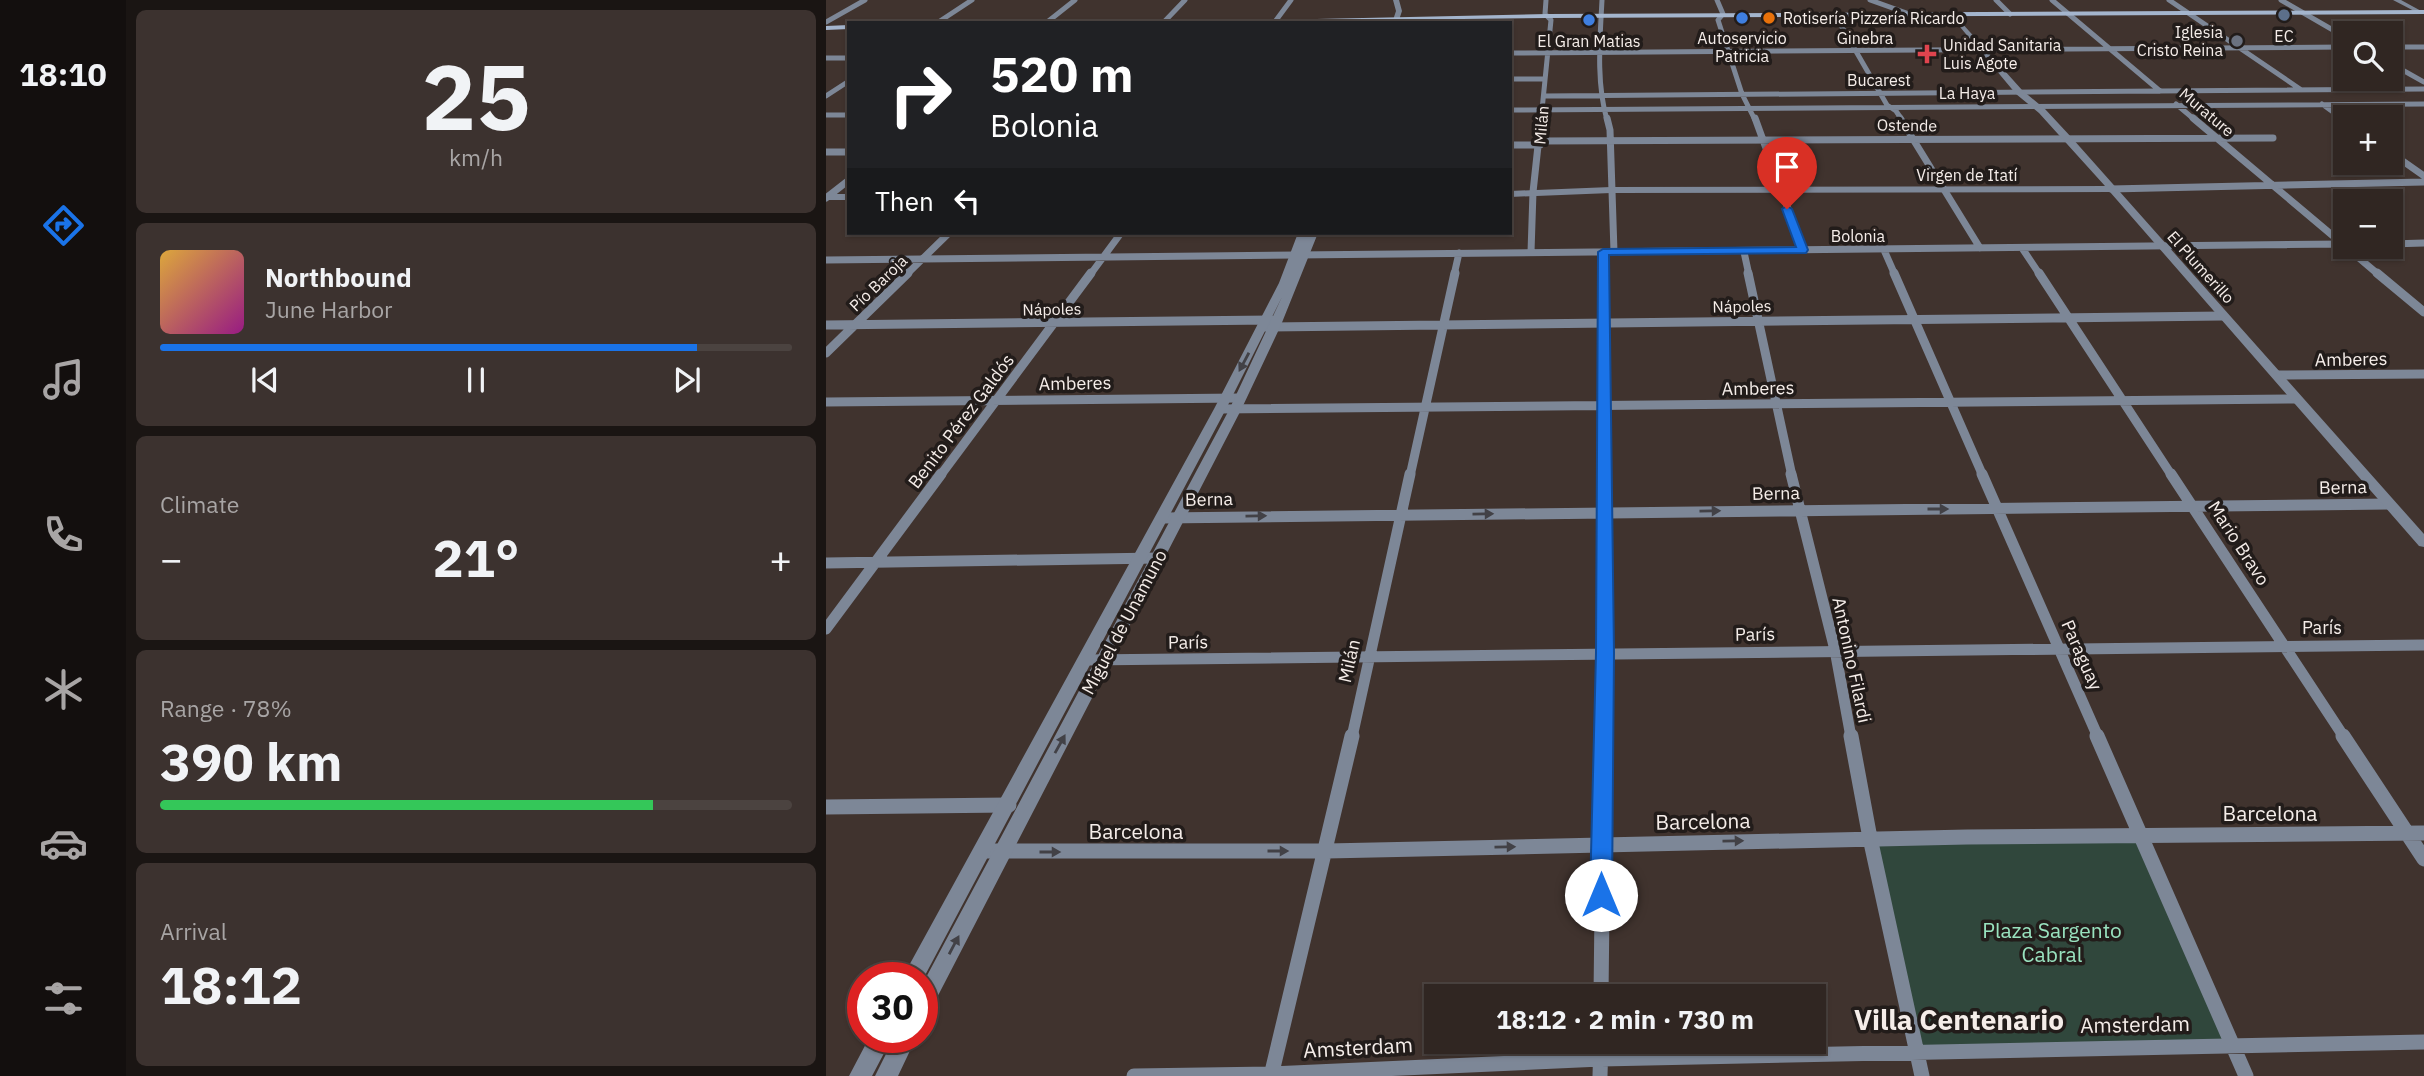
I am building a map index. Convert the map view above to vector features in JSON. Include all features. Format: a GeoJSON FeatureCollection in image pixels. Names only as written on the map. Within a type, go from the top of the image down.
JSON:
{"type":"FeatureCollection","features":[{"type":"Feature","properties":{"kind":"main road"},"geometry":{"type":"LineString","coordinates":[[1400,21],[1547,16],[2422,12]]}},
{"type":"Feature","properties":{"kind":"main road"},"geometry":{"type":"LineString","coordinates":[[826,28],[847,27]]}},
{"type":"Feature","properties":{"kind":"street"},"geometry":{"type":"LineString","coordinates":[[826,22],[865,0]]}},
{"type":"Feature","properties":{"kind":"street"},"geometry":{"type":"LineString","coordinates":[[940,21],[972,0]]}},
{"type":"Feature","properties":{"kind":"street"},"geometry":{"type":"LineString","coordinates":[[1049,21],[1075,0]]}},
{"type":"Feature","properties":{"kind":"street"},"geometry":{"type":"LineString","coordinates":[[1165,21],[1185,0]]}},
{"type":"Feature","properties":{"kind":"street"},"geometry":{"type":"LineString","coordinates":[[1276,21],[1291,0]]}},
{"type":"Feature","properties":{"kind":"street"},"geometry":{"type":"LineString","coordinates":[[1396,0],[1400,21]]}},
{"type":"Feature","properties":{"kind":"street"},"geometry":{"type":"LineString","coordinates":[[1400,21],[1403,0]]}},
{"type":"Feature","properties":{"kind":"street","name":"Milán"},"geometry":{"type":"LineString","coordinates":[[1531,252],[1533,192],[1551,20],[1547,16],[1546,0]]}},
{"type":"Feature","properties":{"kind":"street"},"geometry":{"type":"LineString","coordinates":[[1601,984],[1605,653],[1605,406],[1602,322],[1611,190],[1610,141],[1602,95],[1602,0]]}},
{"type":"Feature","properties":{"kind":"street"},"geometry":{"type":"LineString","coordinates":[[1717,0],[1722,16],[1718,20],[1742,94],[1762,140],[1802,250]]}},
{"type":"Feature","properties":{"kind":"street"},"geometry":{"type":"LineString","coordinates":[[1870,0],[1912,15]]}},
{"type":"Feature","properties":{"kind":"street"},"geometry":{"type":"LineString","coordinates":[[1996,0],[2010,14]]}},
{"type":"Feature","properties":{"kind":"street","name":"Murature"},"geometry":{"type":"LineString","coordinates":[[2052,0],[2106,48],[2333,235]]}},
{"type":"Feature","properties":{"kind":"street"},"geometry":{"type":"LineString","coordinates":[[2169,0],[2333,112]]}},
{"type":"Feature","properties":{"kind":"street"},"geometry":{"type":"LineString","coordinates":[[2281,0],[2333,30]]}},
{"type":"Feature","properties":{"kind":"street"},"geometry":{"type":"LineString","coordinates":[[2396,0],[2422,12]]}},
{"type":"Feature","properties":{"kind":"street"},"geometry":{"type":"LineString","coordinates":[[1835,15],[1887,104],[1892,107],[1914,139],[1980,248]]}},
{"type":"Feature","properties":{"kind":"street","name":"El Plumerillo"},"geometry":{"type":"LineString","coordinates":[[1952,15],[2019,92],[2069,140],[2424,543]]}},
{"type":"Feature","properties":{"kind":"street","name":"Ginebra"},"geometry":{"type":"LineString","coordinates":[[1512,53],[2333,47]]}},
{"type":"Feature","properties":{"kind":"street"},"geometry":{"type":"LineString","coordinates":[[2403,47],[2424,47]]}},
{"type":"Feature","properties":{"kind":"street"},"geometry":{"type":"LineString","coordinates":[[826,58],[847,58]]}},
{"type":"Feature","properties":{"kind":"street"},"geometry":{"type":"LineString","coordinates":[[2403,70],[2424,82]]}},
{"type":"Feature","properties":{"kind":"street"},"geometry":{"type":"LineString","coordinates":[[1512,79],[1544,79]]}},
{"type":"Feature","properties":{"kind":"street"},"geometry":{"type":"LineString","coordinates":[[826,86],[847,84]]}},
{"type":"Feature","properties":{"kind":"street"},"geometry":{"type":"LineString","coordinates":[[826,96],[847,84]]}},
{"type":"Feature","properties":{"kind":"street","name":"Bucarest"},"geometry":{"type":"LineString","coordinates":[[1544,96],[2424,89]]}},
{"type":"Feature","properties":{"kind":"street","name":"La Haya"},"geometry":{"type":"LineString","coordinates":[[1512,110],[2424,104]]}},
{"type":"Feature","properties":{"kind":"street"},"geometry":{"type":"LineString","coordinates":[[826,115],[847,115]]}},
{"type":"Feature","properties":{"kind":"street","name":"Ostende"},"geometry":{"type":"LineString","coordinates":[[1512,145],[1610,141],[2273,138]]}},
{"type":"Feature","properties":{"kind":"street"},"geometry":{"type":"LineString","coordinates":[[826,152],[847,152]]}},
{"type":"Feature","properties":{"kind":"street"},"geometry":{"type":"LineString","coordinates":[[2403,161],[2424,176]]}},
{"type":"Feature","properties":{"kind":"street"},"geometry":{"type":"LineString","coordinates":[[826,197],[847,181]]}},
{"type":"Feature","properties":{"kind":"street","name":"Virgen de Itatí"},"geometry":{"type":"LineString","coordinates":[[1512,194],[1611,190],[2111,189],[2424,181]]}},
{"type":"Feature","properties":{"kind":"street"},"geometry":{"type":"LineString","coordinates":[[826,197],[847,197]]}},
{"type":"Feature","properties":{"kind":"street","name":"Pío Baroja"},"geometry":{"type":"LineString","coordinates":[[826,353],[947,235]]}},
{"type":"Feature","properties":{"kind":"street","name":"Benito Pérez Galdós"},"geometry":{"type":"LineString","coordinates":[[826,629],[1119,235]]}},
{"type":"Feature","properties":{"kind":"street","name":"Miguel de Unamuno"},"geometry":{"type":"LineString","coordinates":[[1299,255],[1303,235]]}},
{"type":"Feature","properties":{"kind":"street","name":"Miguel de Unamuno"},"geometry":{"type":"LineString","coordinates":[[922,962],[1086,660],[1149,558],[1180,517],[1235,410],[1284,283],[1312,235]]}},
{"type":"Feature","properties":{"kind":"street"},"geometry":{"type":"LineString","coordinates":[[2403,244],[2424,243]]}},
{"type":"Feature","properties":{"kind":"street","name":"Bolonia"},"geometry":{"type":"LineString","coordinates":[[826,260],[2333,245]]}},
{"type":"Feature","properties":{"kind":"street","name":"Mario Bravo"},"geometry":{"type":"LineString","coordinates":[[2022,248],[2424,859]]}},
{"type":"Feature","properties":{"kind":"street","name":"Paraguay"},"geometry":{"type":"LineString","coordinates":[[1884,250],[2246,1076]]}},
{"type":"Feature","properties":{"kind":"street","name":"Antonino Filardi"},"geometry":{"type":"LineString","coordinates":[[1744,251],[1799,510],[1835,650],[1870,838],[1922,1076]]}},
{"type":"Feature","properties":{"kind":"street","name":"Milán"},"geometry":{"type":"LineString","coordinates":[[1271,1075],[1327,851],[1459,253]]}},
{"type":"Feature","properties":{"kind":"street","name":"Murature"},"geometry":{"type":"LineString","coordinates":[[2362,259],[2424,312]]}},
{"type":"Feature","properties":{"kind":"street","name":"Nápoles"},"geometry":{"type":"LineString","coordinates":[[826,325],[2223,316]]}},
{"type":"Feature","properties":{"kind":"street","name":"Miguel de Unamuno"},"geometry":{"type":"LineString","coordinates":[[938,975],[1026,805],[1105,661],[1149,558],[1163,517],[1222,403],[1270,323]]}},
{"type":"Feature","properties":{"kind":"street","name":"Amberes"},"geometry":{"type":"LineString","coordinates":[[2278,375],[2424,374]]}},
{"type":"Feature","properties":{"kind":"street","name":"Amberes"},"geometry":{"type":"LineString","coordinates":[[826,402],[996,400],[1222,403],[1240,398]]}},
{"type":"Feature","properties":{"kind":"street","name":"Amberes"},"geometry":{"type":"LineString","coordinates":[[1222,403],[1235,410],[2297,399]]}},
{"type":"Feature","properties":{"kind":"street","name":"Berna"},"geometry":{"type":"LineString","coordinates":[[1163,517],[2389,504]]}},
{"type":"Feature","properties":{"kind":"street"},"geometry":{"type":"LineString","coordinates":[[826,563],[1149,558]]}},
{"type":"Feature","properties":{"kind":"street","name":"París"},"geometry":{"type":"LineString","coordinates":[[1086,660],[2424,645]]}},
{"type":"Feature","properties":{"kind":"street"},"geometry":{"type":"LineString","coordinates":[[826,807],[1026,805]]}},
{"type":"Feature","properties":{"kind":"street","name":"Barcelona"},"geometry":{"type":"LineString","coordinates":[[982,851],[1327,851],[1870,838],[2424,833]]}},
{"type":"Feature","properties":{"kind":"street","name":"Amsterdam"},"geometry":{"type":"LineString","coordinates":[[1134,1076],[1601,1067],[1916,1051],[2424,1042]]}},
{"type":"Feature","properties":{"kind":"street"},"geometry":{"type":"LineString","coordinates":[[860,1076],[873,1053]]}},
{"type":"Feature","properties":{"kind":"street"},"geometry":{"type":"LineString","coordinates":[[886,1076],[898,1053]]}},
{"type":"Feature","properties":{"kind":"green space","name":"Plaza Sargento Cabral"},"geometry":{"type":"Polygon","coordinates":[[[2142,834],[2233,1045],[1916,1051],[1870,838],[2142,834]]]}},
{"type":"Feature","properties":{"kind":"place","name":"EC"},"geometry":{"type":"Point","coordinates":[2284,15]}},
{"type":"Feature","properties":{"kind":"place","name":"Autoservicio Patricia"},"geometry":{"type":"Point","coordinates":[1742,18]}},
{"type":"Feature","properties":{"kind":"place","name":"Rotisería Pizzería Ricardo"},"geometry":{"type":"Point","coordinates":[1769,18]}},
{"type":"Feature","properties":{"kind":"place","name":"El Gran Matias"},"geometry":{"type":"Point","coordinates":[1589,20]}},
{"type":"Feature","properties":{"kind":"place","name":"Iglesia Cristo Reina"},"geometry":{"type":"Point","coordinates":[2237,41]}},
{"type":"Feature","properties":{"kind":"place","name":"Unidad Sanitaria Luis Agote"},"geometry":{"type":"Point","coordinates":[1927,54]}},
{"type":"Feature","properties":{"kind":"district","name":"Villa Centenario"},"geometry":{"type":"Point","coordinates":[1959,1019]}},
{"type":"Feature","properties":{"kind":"route"},"geometry":{"type":"LineString","coordinates":[[1601,895],[1605,653],[1603,252],[1802,250],[1787,209]]}}]}
